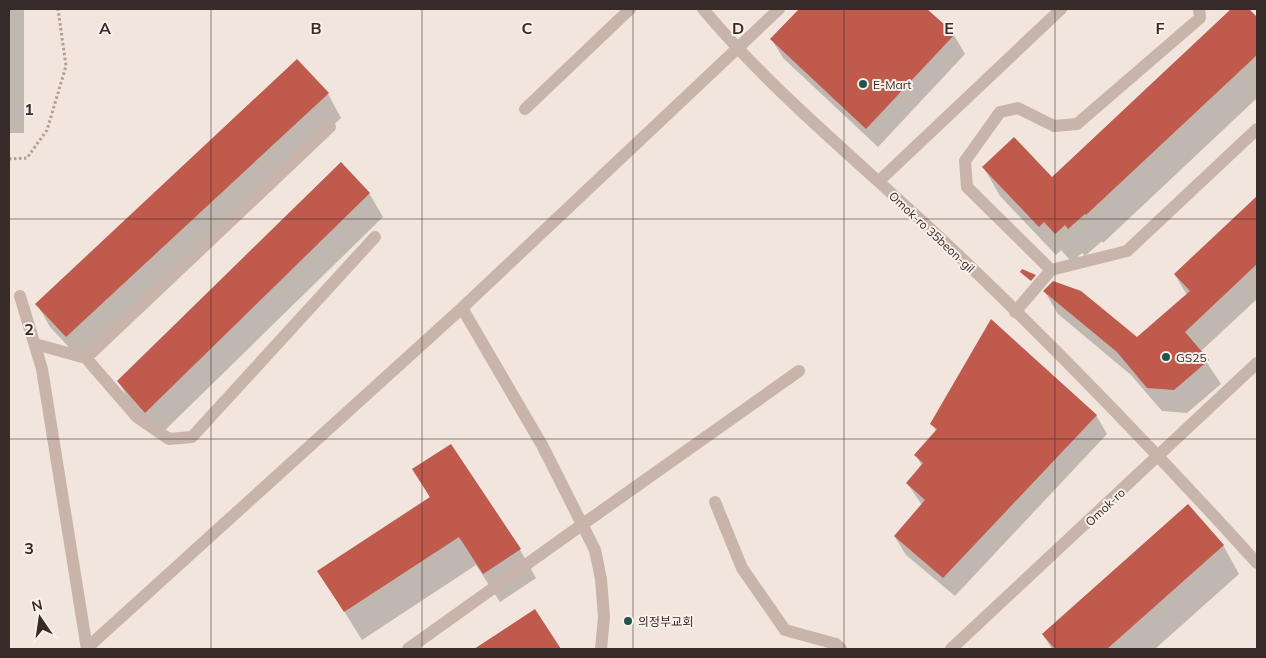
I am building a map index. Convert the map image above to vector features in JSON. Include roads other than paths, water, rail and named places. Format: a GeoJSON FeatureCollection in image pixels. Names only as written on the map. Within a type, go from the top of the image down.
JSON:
{"type":"FeatureCollection","features":[{"type":"Feature","properties":{"kind":"street"},"geometry":{"type":"LineString","coordinates":[[525,109],[630,9]]}},
{"type":"Feature","properties":{"kind":"street","name":"Omok-ro 35beon-gil"},"geometry":{"type":"LineString","coordinates":[[703,9],[736,48],[879,181],[1160,456],[1257,563]]}},
{"type":"Feature","properties":{"kind":"street"},"geometry":{"type":"LineString","coordinates":[[87,649],[462,308],[779,9]]}},
{"type":"Feature","properties":{"kind":"street"},"geometry":{"type":"LineString","coordinates":[[879,181],[1061,9]]}},
{"type":"Feature","properties":{"kind":"street"},"geometry":{"type":"LineString","coordinates":[[1051,270],[967,187],[965,161],[1000,112],[1018,108],[1054,126],[1077,124],[1200,18],[1200,9]]}},
{"type":"Feature","properties":{"kind":"street"},"geometry":{"type":"LineString","coordinates":[[86,358],[330,127]]}},
{"type":"Feature","properties":{"kind":"street"},"geometry":{"type":"LineString","coordinates":[[1015,312],[1051,270],[1127,251],[1257,129]]}},
{"type":"Feature","properties":{"kind":"street"},"geometry":{"type":"LineString","coordinates":[[35,344],[86,358],[138,417],[169,439],[192,436],[375,237]]}},
{"type":"Feature","properties":{"kind":"street"},"geometry":{"type":"LineString","coordinates":[[20,296],[42,369],[87,649]]}},
{"type":"Feature","properties":{"kind":"street"},"geometry":{"type":"LineString","coordinates":[[462,308],[542,445],[595,550],[601,579],[604,617],[601,649]]}},
{"type":"Feature","properties":{"kind":"street","name":"Omok-ro"},"geometry":{"type":"LineString","coordinates":[[951,649],[1160,456],[1257,363]]}},
{"type":"Feature","properties":{"kind":"street"},"geometry":{"type":"LineString","coordinates":[[408,649],[799,371]]}},
{"type":"Feature","properties":{"kind":"street"},"geometry":{"type":"LineString","coordinates":[[715,502],[742,568],[785,630],[836,644],[841,649]]}},
{"type":"Feature","properties":{"kind":"place","name":"E-Mart"},"geometry":{"type":"Point","coordinates":[863,84]}},
{"type":"Feature","properties":{"kind":"place","name":"GS25"},"geometry":{"type":"Point","coordinates":[1166,357]}},
{"type":"Feature","properties":{"kind":"place","name":"의정부교회"},"geometry":{"type":"Point","coordinates":[628,621]}}]}
